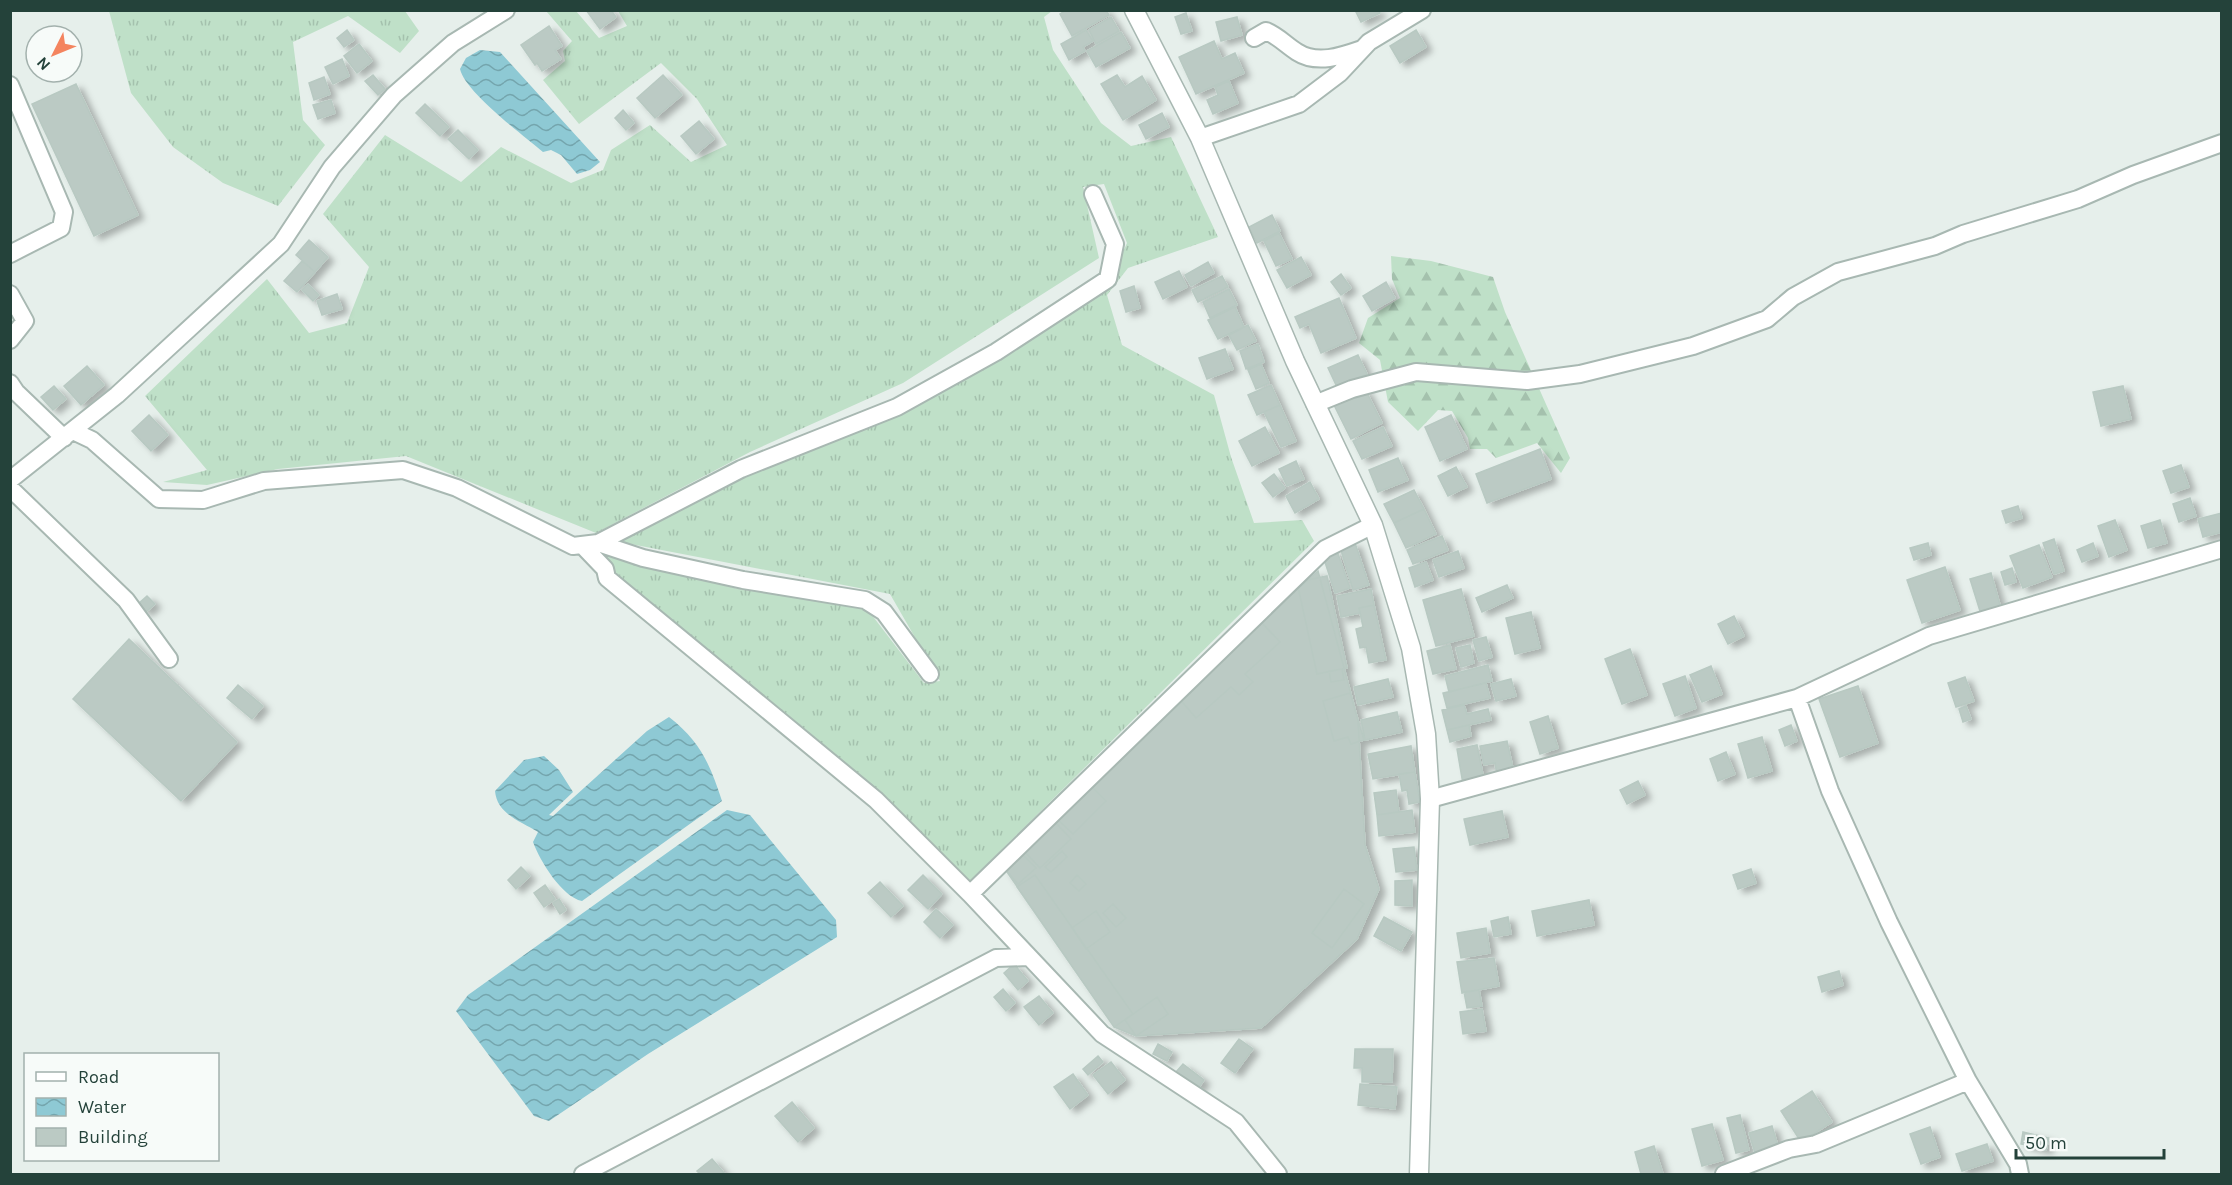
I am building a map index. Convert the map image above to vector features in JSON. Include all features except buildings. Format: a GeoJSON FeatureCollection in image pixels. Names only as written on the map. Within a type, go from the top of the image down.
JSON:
{"type":"FeatureCollection","features":[{"type":"Feature","properties":{"kind":"street"},"geometry":{"type":"LineString","coordinates":[[10,480],[117,395],[281,244],[332,166],[394,95],[453,43],[506,10]]}},
{"type":"Feature","properties":{"kind":"street"},"geometry":{"type":"LineString","coordinates":[[1134,10],[1200,138],[1316,405],[1373,525],[1411,648],[1426,734],[1430,799],[1419,1174]]}},
{"type":"Feature","properties":{"kind":"street"},"geometry":{"type":"LineString","coordinates":[[1200,138],[1299,104],[1340,73],[1369,42],[1422,10]]}},
{"type":"Feature","properties":{"kind":"street"},"geometry":{"type":"LineString","coordinates":[[1254,38],[1266,31],[1299,54],[1316,58],[1333,58],[1363,49]]}},
{"type":"Feature","properties":{"kind":"street"},"geometry":{"type":"LineString","coordinates":[[10,85],[64,212],[61,228],[10,254]]}},
{"type":"Feature","properties":{"kind":"street"},"geometry":{"type":"LineString","coordinates":[[1316,405],[1352,389],[1416,372],[1527,381],[1580,374],[1693,346],[1767,319],[1793,297],[1838,272],[1935,246],[1963,234],[2078,199],[2133,175],[2222,142]]}},
{"type":"Feature","properties":{"kind":"street"},"geometry":{"type":"LineString","coordinates":[[10,383],[16,392],[69,434],[92,440],[159,499],[203,500],[264,481],[403,470],[457,488],[573,546],[590,544],[741,469],[897,407],[996,352],[1107,279],[1115,244],[1093,194]]}},
{"type":"Feature","properties":{"kind":"street"},"geometry":{"type":"LineString","coordinates":[[10,294],[25,321],[10,340]]}},
{"type":"Feature","properties":{"kind":"street"},"geometry":{"type":"LineString","coordinates":[[10,488],[126,600],[169,659]]}},
{"type":"Feature","properties":{"kind":"street"},"geometry":{"type":"LineString","coordinates":[[970,894],[1325,549],[1373,525]]}},
{"type":"Feature","properties":{"kind":"street"},"geometry":{"type":"LineString","coordinates":[[590,544],[744,580],[866,600],[884,612],[930,674]]}},
{"type":"Feature","properties":{"kind":"street"},"geometry":{"type":"LineString","coordinates":[[590,544],[608,578],[876,800],[970,894],[1102,1034],[1236,1122],[1278,1174]]}},
{"type":"Feature","properties":{"kind":"street"},"geometry":{"type":"LineString","coordinates":[[1430,799],[1797,698],[1929,636],[2222,549]]}},
{"type":"Feature","properties":{"kind":"street"},"geometry":{"type":"LineString","coordinates":[[1797,698],[1835,802],[1889,922],[1968,1081],[2019,1164],[2020,1174]]}},
{"type":"Feature","properties":{"kind":"street"},"geometry":{"type":"LineString","coordinates":[[583,1174],[996,958],[1029,957]]}},
{"type":"Feature","properties":{"kind":"street"},"geometry":{"type":"LineString","coordinates":[[1724,1174],[1789,1149],[1816,1144],[1968,1081]]}},
{"type":"Feature","properties":{"kind":"green space"},"geometry":{"type":"Polygon","coordinates":[[[109,11],[405,11],[419,31],[400,53],[348,16],[293,42],[303,120],[325,145],[278,206],[223,183],[173,147],[131,93],[109,11]]]}},
{"type":"Feature","properties":{"kind":"green space"},"geometry":{"type":"Polygon","coordinates":[[[546,11],[576,11],[599,38],[627,26],[618,11],[1052,11],[1044,17],[1053,50],[1101,123],[1131,146],[1171,137],[1218,237],[1128,268],[1107,295],[1122,345],[1214,395],[1231,457],[1254,523],[1302,520],[1314,541],[969,882],[889,802],[752,687],[614,577],[615,572],[598,551],[738,589],[814,598],[868,610],[924,683],[940,681],[890,594],[615,541],[738,476],[899,414],[1107,287],[1127,243],[1104,184],[1083,187],[1099,258],[903,383],[750,452],[596,533],[406,456],[278,469],[207,485],[163,482],[207,470],[145,396],[267,279],[309,333],[347,323],[369,267],[323,214],[385,135],[461,182],[501,147],[571,183],[603,170],[611,150],[650,125],[691,162],[727,145],[697,99],[661,63],[579,124],[543,80],[565,61],[563,51],[572,41],[546,11]]]}},
{"type":"Feature","properties":{"kind":"green space"},"geometry":{"type":"Polygon","coordinates":[[[1391,256],[1431,261],[1493,277],[1505,312],[1570,458],[1561,473],[1537,443],[1496,458],[1487,449],[1470,449],[1468,438],[1452,411],[1438,410],[1418,431],[1388,402],[1380,360],[1359,343],[1368,318],[1400,298],[1392,279],[1391,256]]]}},
{"type":"Feature","properties":{"kind":"water"},"geometry":{"type":"Polygon","coordinates":[[[480,50],[500,52],[600,162],[590,170],[577,174],[561,155],[551,150],[543,152],[483,101],[464,79],[460,69],[466,58],[480,50]]]}},
{"type":"Feature","properties":{"kind":"water"},"geometry":{"type":"Polygon","coordinates":[[[669,717],[689,735],[703,754],[722,801],[582,901],[574,898],[560,886],[541,859],[533,842],[538,832],[505,811],[500,806],[495,791],[524,760],[544,756],[559,770],[573,792],[549,815],[553,816],[647,731],[669,717]]]}},
{"type":"Feature","properties":{"kind":"water"},"geometry":{"type":"Polygon","coordinates":[[[727,810],[750,815],[836,920],[837,937],[648,1054],[549,1121],[534,1116],[456,1011],[468,995],[727,810]]]}}]}
